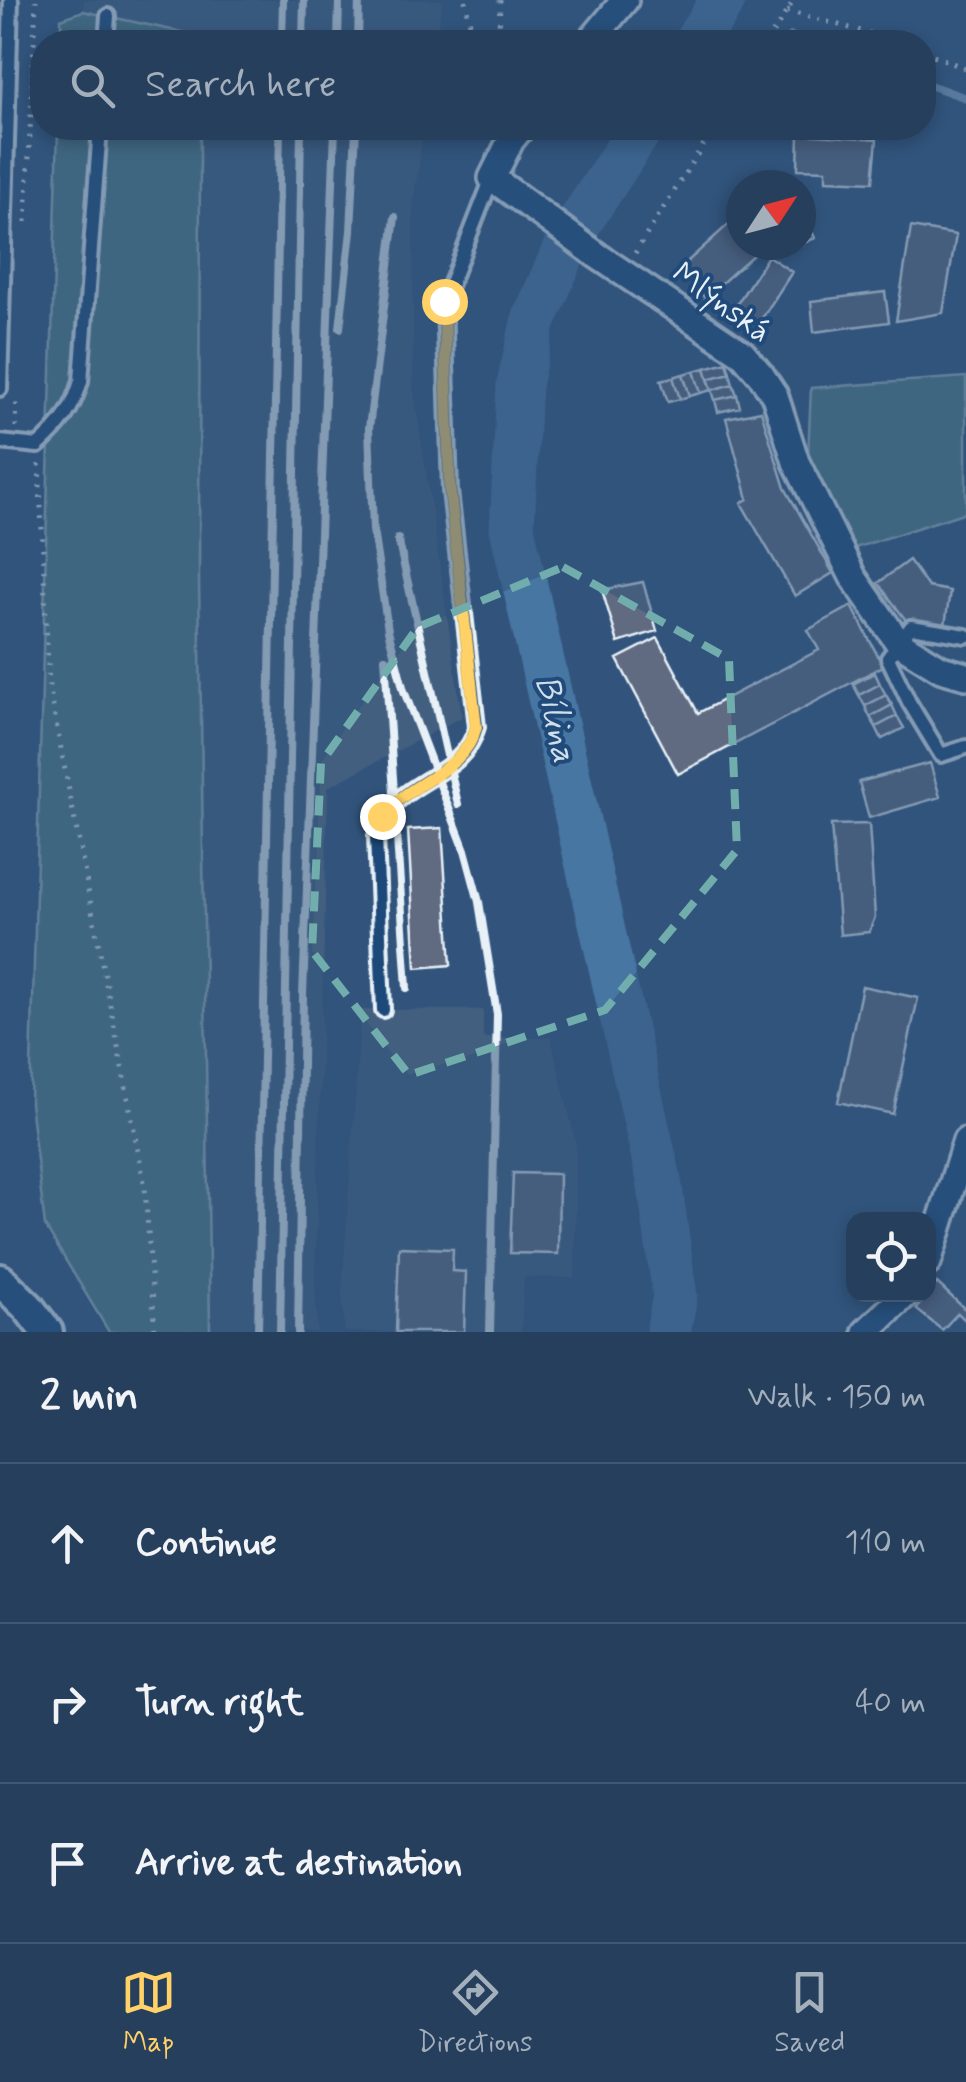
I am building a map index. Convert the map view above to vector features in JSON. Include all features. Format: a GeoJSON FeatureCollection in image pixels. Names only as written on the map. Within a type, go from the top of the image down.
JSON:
{"type":"FeatureCollection","features":[{"type":"Feature","properties":{"kind":"street"},"geometry":{"type":"LineString","coordinates":[[600,30],[625,0]]}},
{"type":"Feature","properties":{"kind":"street"},"geometry":{"type":"LineString","coordinates":[[492,178],[510,140]]}},
{"type":"Feature","properties":{"kind":"street","name":"Mlýnská"},"geometry":{"type":"LineString","coordinates":[[492,178],[598,256],[742,353],[762,375],[774,396],[796,462],[853,576],[898,642]]}},
{"type":"Feature","properties":{"kind":"street"},"geometry":{"type":"LineString","coordinates":[[898,642],[941,669],[966,676]]}},
{"type":"Feature","properties":{"kind":"street"},"geometry":{"type":"LineString","coordinates":[[936,1237],[966,1141]]}},
{"type":"Feature","properties":{"kind":"street"},"geometry":{"type":"LineString","coordinates":[[0,1280],[48,1332]]}},
{"type":"Feature","properties":{"kind":"street"},"geometry":{"type":"LineString","coordinates":[[866,1332],[898,1302]]}},
{"type":"Feature","properties":{"kind":"lane"},"geometry":{"type":"LineString","coordinates":[[0,388],[12,0]]}},
{"type":"Feature","properties":{"kind":"lane"},"geometry":{"type":"LineString","coordinates":[[107,30],[108,16]]}},
{"type":"Feature","properties":{"kind":"lane"},"geometry":{"type":"LineString","coordinates":[[0,442],[38,446],[75,404],[81,381],[99,140]]}},
{"type":"Feature","properties":{"kind":"lane"},"geometry":{"type":"LineString","coordinates":[[383,1010],[376,836],[382,816],[394,802],[460,758],[472,746],[476,727],[450,492],[444,301],[492,178]]}},
{"type":"Feature","properties":{"kind":"lane"},"geometry":{"type":"LineString","coordinates":[[966,636],[911,627],[888,658],[941,756],[966,747]]}},
{"type":"Feature","properties":{"kind":"path"},"geometry":{"type":"LineString","coordinates":[[464,0],[471,30]]}},
{"type":"Feature","properties":{"kind":"path"},"geometry":{"type":"LineString","coordinates":[[500,0],[500,30]]}},
{"type":"Feature","properties":{"kind":"path"},"geometry":{"type":"LineString","coordinates":[[775,30],[794,0]]}},
{"type":"Feature","properties":{"kind":"path"},"geometry":{"type":"LineString","coordinates":[[787,11],[857,30]]}},
{"type":"Feature","properties":{"kind":"path"},"geometry":{"type":"LineString","coordinates":[[936,56],[966,69]]}},
{"type":"Feature","properties":{"kind":"path"},"geometry":{"type":"LineString","coordinates":[[622,272],[706,140]]}},
{"type":"Feature","properties":{"kind":"path"},"geometry":{"type":"LineString","coordinates":[[38,446],[50,686],[145,1187],[155,1332]]}},
{"type":"Feature","properties":{"kind":"highlighted area"},"geometry":{"type":"Polygon","coordinates":[[[563,567],[729,659],[737,850],[605,1010],[409,1075],[312,951],[321,763],[418,627],[563,567]]]}},
{"type":"Feature","properties":{"kind":"shaded area"},"geometry":{"type":"Polygon","coordinates":[[[84,0],[442,0],[438,30],[172,30],[83,11],[84,0]]]}},
{"type":"Feature","properties":{"kind":"shaded area"},"geometry":{"type":"Polygon","coordinates":[[[200,140],[422,140],[413,204],[413,385],[462,717],[328,787],[315,1277],[317,1332],[210,1332],[199,580],[200,140]]]}},
{"type":"Feature","properties":{"kind":"shaded area"},"geometry":{"type":"Polygon","coordinates":[[[361,1010],[483,1010],[483,1038],[551,1038],[576,1144],[575,1278],[524,1277],[521,1332],[345,1332],[342,1295],[361,1010]]]}},
{"type":"Feature","properties":{"kind":"green space"},"geometry":{"type":"Polygon","coordinates":[[[83,11],[172,30],[61,30],[61,19],[83,11]]]}},
{"type":"Feature","properties":{"kind":"green space"},"geometry":{"type":"Polygon","coordinates":[[[58,140],[200,140],[199,580],[210,1332],[109,1332],[45,1226],[30,1103],[58,140]]]}},
{"type":"Feature","properties":{"kind":"green space"},"geometry":{"type":"Polygon","coordinates":[[[966,377],[966,512],[852,549],[808,456],[811,388],[966,377]]]}},
{"type":"Feature","properties":{"kind":"building"},"geometry":{"type":"Polygon","coordinates":[[[799,140],[877,140],[873,182],[826,180],[826,170],[798,169],[799,140]]]}},
{"type":"Feature","properties":{"kind":"building"},"geometry":{"type":"Polygon","coordinates":[[[726,227],[726,260],[747,260],[705,298],[678,270],[726,227]]]}},
{"type":"Feature","properties":{"kind":"building"},"geometry":{"type":"Polygon","coordinates":[[[911,227],[956,235],[943,313],[896,321],[911,227]]]}},
{"type":"Feature","properties":{"kind":"building"},"geometry":{"type":"Polygon","coordinates":[[[765,260],[774,260],[792,272],[757,326],[733,310],[765,260]]]}},
{"type":"Feature","properties":{"kind":"building"},"geometry":{"type":"Polygon","coordinates":[[[885,292],[889,322],[814,332],[811,301],[885,292]]]}},
{"type":"Feature","properties":{"kind":"building"},"geometry":{"type":"Polygon","coordinates":[[[727,362],[730,373],[708,379],[705,368],[727,362]]]}},
{"type":"Feature","properties":{"kind":"building"},"geometry":{"type":"Polygon","coordinates":[[[705,368],[712,390],[701,393],[694,371],[705,368]]]}},
{"type":"Feature","properties":{"kind":"building"},"geometry":{"type":"Polygon","coordinates":[[[694,371],[701,393],[690,396],[683,374],[694,371]]]}},
{"type":"Feature","properties":{"kind":"building"},"geometry":{"type":"Polygon","coordinates":[[[730,373],[733,384],[712,390],[708,379],[730,373]]]}},
{"type":"Feature","properties":{"kind":"building"},"geometry":{"type":"Polygon","coordinates":[[[683,374],[690,396],[680,399],[673,377],[683,374]]]}},
{"type":"Feature","properties":{"kind":"building"},"geometry":{"type":"Polygon","coordinates":[[[673,377],[680,399],[668,402],[661,380],[673,377]]]}},
{"type":"Feature","properties":{"kind":"building"},"geometry":{"type":"Polygon","coordinates":[[[733,384],[737,395],[715,400],[712,390],[733,384]]]}},
{"type":"Feature","properties":{"kind":"building"},"geometry":{"type":"Polygon","coordinates":[[[737,395],[740,407],[718,412],[715,400],[737,395]]]}},
{"type":"Feature","properties":{"kind":"building"},"geometry":{"type":"Polygon","coordinates":[[[761,411],[785,488],[833,573],[795,596],[741,503],[748,499],[726,418],[761,411]]]}},
{"type":"Feature","properties":{"kind":"building"},"geometry":{"type":"Polygon","coordinates":[[[909,560],[928,587],[950,591],[944,632],[911,627],[878,583],[909,560]]]}},
{"type":"Feature","properties":{"kind":"building"},"geometry":{"type":"Polygon","coordinates":[[[643,582],[657,631],[618,643],[602,590],[643,582]]]}},
{"type":"Feature","properties":{"kind":"building"},"geometry":{"type":"Polygon","coordinates":[[[852,606],[883,666],[678,774],[617,659],[658,638],[698,713],[819,650],[808,630],[852,606]]]}},
{"type":"Feature","properties":{"kind":"building"},"geometry":{"type":"Polygon","coordinates":[[[875,673],[880,684],[859,695],[853,684],[875,673]]]}},
{"type":"Feature","properties":{"kind":"building"},"geometry":{"type":"Polygon","coordinates":[[[880,684],[886,695],[865,706],[859,695],[880,684]]]}},
{"type":"Feature","properties":{"kind":"building"},"geometry":{"type":"Polygon","coordinates":[[[886,695],[892,705],[870,717],[865,706],[886,695]]]}},
{"type":"Feature","properties":{"kind":"building"},"geometry":{"type":"Polygon","coordinates":[[[892,705],[897,716],[876,727],[870,717],[892,705]]]}},
{"type":"Feature","properties":{"kind":"building"},"geometry":{"type":"Polygon","coordinates":[[[897,716],[904,728],[882,739],[876,727],[897,716]]]}},
{"type":"Feature","properties":{"kind":"building"},"geometry":{"type":"Polygon","coordinates":[[[930,763],[940,797],[869,818],[859,782],[930,763]]]}},
{"type":"Feature","properties":{"kind":"building"},"geometry":{"type":"Polygon","coordinates":[[[869,824],[875,917],[869,932],[840,935],[831,825],[869,824]]]}},
{"type":"Feature","properties":{"kind":"building"},"geometry":{"type":"Polygon","coordinates":[[[442,828],[451,965],[416,968],[408,830],[442,828]]]}},
{"type":"Feature","properties":{"kind":"building"},"geometry":{"type":"Polygon","coordinates":[[[862,986],[918,998],[893,1114],[838,1102],[862,986]]]}},
{"type":"Feature","properties":{"kind":"building"},"geometry":{"type":"Polygon","coordinates":[[[513,1173],[559,1174],[558,1254],[510,1253],[513,1173]]]}},
{"type":"Feature","properties":{"kind":"building"},"geometry":{"type":"Polygon","coordinates":[[[399,1247],[453,1249],[452,1271],[466,1272],[464,1332],[396,1332],[399,1247]]]}},
{"type":"Feature","properties":{"kind":"building"},"geometry":{"type":"Polygon","coordinates":[[[936,1284],[966,1310],[966,1321],[958,1313],[942,1330],[916,1309],[922,1302],[936,1302],[936,1284]]]}},
{"type":"Feature","properties":{"kind":"waterway","name":"Bílina"},"geometry":{"type":"LineString","coordinates":[[704,30],[723,0]]}},
{"type":"Feature","properties":{"kind":"waterway"},"geometry":{"type":"LineString","coordinates":[[936,87],[966,98]]}},
{"type":"Feature","properties":{"kind":"waterway","name":"Bílina"},"geometry":{"type":"LineString","coordinates":[[633,140],[570,237],[533,323],[519,385],[512,528],[659,1180],[675,1296],[668,1332]]}},
{"type":"Feature","properties":{"kind":"railway"},"geometry":{"type":"LineString","coordinates":[[282,30],[283,0]]}},
{"type":"Feature","properties":{"kind":"railway"},"geometry":{"type":"LineString","coordinates":[[303,30],[304,0]]}},
{"type":"Feature","properties":{"kind":"railway"},"geometry":{"type":"LineString","coordinates":[[338,30],[339,0]]}},
{"type":"Feature","properties":{"kind":"railway"},"geometry":{"type":"LineString","coordinates":[[358,30],[359,0]]}},
{"type":"Feature","properties":{"kind":"railway"},"geometry":{"type":"LineString","coordinates":[[258,1332],[280,140]]}},
{"type":"Feature","properties":{"kind":"railway"},"geometry":{"type":"LineString","coordinates":[[280,1332],[301,140]]}},
{"type":"Feature","properties":{"kind":"railway"},"geometry":{"type":"LineString","coordinates":[[298,1332],[303,996],[335,140]]}},
{"type":"Feature","properties":{"kind":"railway"},"geometry":{"type":"LineString","coordinates":[[340,328],[351,231],[355,140]]}},
{"type":"Feature","properties":{"kind":"railway"},"geometry":{"type":"LineString","coordinates":[[395,217],[369,428],[373,530],[388,630],[404,691],[465,850],[479,902],[497,1014],[490,1332]]}},
{"type":"Feature","properties":{"kind":"railway"},"geometry":{"type":"LineString","coordinates":[[398,539],[458,804]]}},
{"type":"Feature","properties":{"kind":"railway"},"geometry":{"type":"LineString","coordinates":[[385,658],[407,988]]}},
{"type":"Feature","properties":{"kind":"route"},"geometry":{"type":"LineString","coordinates":[[382,816],[394,802],[460,758],[472,746],[476,727],[450,492],[444,301]]}}]}
